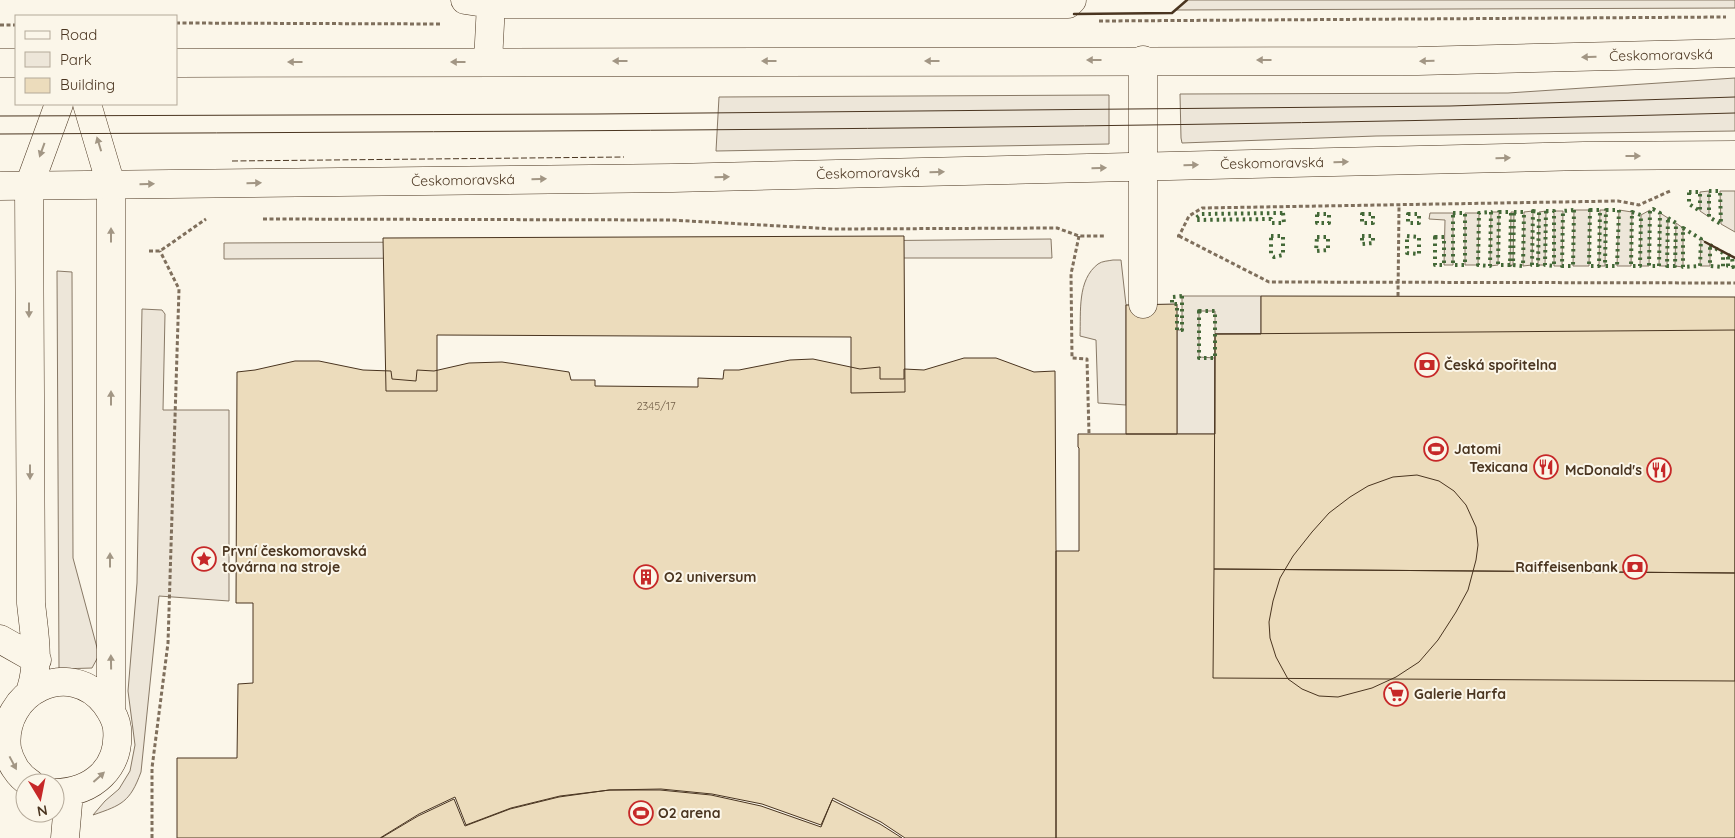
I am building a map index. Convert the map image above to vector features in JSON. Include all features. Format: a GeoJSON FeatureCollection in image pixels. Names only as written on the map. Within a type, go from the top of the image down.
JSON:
{"type":"FeatureCollection","features":[{"type":"Feature","properties":{"kind":"main road"},"geometry":{"type":"LineString","coordinates":[[488,62],[478,2],[1068,4],[1072,0]]}},
{"type":"Feature","properties":{"kind":"main road","name":"Českomoravská"},"geometry":{"type":"LineString","coordinates":[[178,63],[1418,61],[1735,53]]}},
{"type":"Feature","properties":{"kind":"main road"},"geometry":{"type":"LineString","coordinates":[[1143,60],[1143,304]]}},
{"type":"Feature","properties":{"kind":"main road"},"geometry":{"type":"LineString","coordinates":[[0,63],[15,63]]}},
{"type":"Feature","properties":{"kind":"main road"},"geometry":{"type":"LineString","coordinates":[[31,689],[36,673],[37,660],[31,603],[29,186],[59,105]]}},
{"type":"Feature","properties":{"kind":"main road"},"geometry":{"type":"LineString","coordinates":[[87,105],[111,184],[111,711]]}},
{"type":"Feature","properties":{"kind":"main road","name":"Českomoravská"},"geometry":{"type":"LineString","coordinates":[[0,186],[673,178],[1584,156],[1735,155]]}},
{"type":"Feature","properties":{"kind":"main road"},"geometry":{"type":"LineString","coordinates":[[0,627],[31,603]]}},
{"type":"Feature","properties":{"kind":"main road"},"geometry":{"type":"LineString","coordinates":[[0,639],[37,660]]}},
{"type":"Feature","properties":{"kind":"main road"},"geometry":{"type":"LineString","coordinates":[[20,773],[9,756],[5,741],[6,726],[11,712],[31,689],[48,683],[67,681],[85,686],[100,696],[111,711],[116,725],[117,741],[108,769],[97,780],[84,788],[65,791]]}},
{"type":"Feature","properties":{"kind":"main road"},"geometry":{"type":"LineString","coordinates":[[64,823],[65,838]]}},
{"type":"Feature","properties":{"kind":"path"},"geometry":{"type":"LineString","coordinates":[[0,25],[15,25]]}},
{"type":"Feature","properties":{"kind":"path"},"geometry":{"type":"LineString","coordinates":[[1179,236],[1189,216],[1202,208],[1618,202],[1639,205],[1671,190]]}},
{"type":"Feature","properties":{"kind":"path"},"geometry":{"type":"LineString","coordinates":[[1398,296],[1399,206]]}},
{"type":"Feature","properties":{"kind":"path"},"geometry":{"type":"LineString","coordinates":[[148,251],[160,251],[204,219],[214,219]]}},
{"type":"Feature","properties":{"kind":"path"},"geometry":{"type":"LineString","coordinates":[[254,219],[671,220],[834,229],[1057,228],[1079,236],[1105,236]]}},
{"type":"Feature","properties":{"kind":"path"},"geometry":{"type":"LineString","coordinates":[[1079,236],[1070,274],[1072,358],[1088,359],[1089,434]]}},
{"type":"Feature","properties":{"kind":"path"},"geometry":{"type":"LineString","coordinates":[[1171,236],[1179,236],[1269,282],[1735,283]]}},
{"type":"Feature","properties":{"kind":"path"},"geometry":{"type":"LineString","coordinates":[[152,838],[152,768],[168,643],[179,289],[160,251]]}},
{"type":"Feature","properties":{"kind":"green space"},"geometry":{"type":"Polygon","coordinates":[[[1187,0],[1735,0],[1735,8],[1176,10],[1187,0]]]}},
{"type":"Feature","properties":{"kind":"green space"},"geometry":{"type":"Polygon","coordinates":[[[1735,78],[1735,131],[1376,136],[1182,143],[1181,138],[1180,94],[1508,93],[1735,78]]]}},
{"type":"Feature","properties":{"kind":"green space"},"geometry":{"type":"Polygon","coordinates":[[[1109,95],[1109,144],[716,151],[719,97],[1109,95]]]}},
{"type":"Feature","properties":{"kind":"green space"},"geometry":{"type":"Polygon","coordinates":[[[1709,191],[1709,217],[1700,211],[1700,192],[1709,191]]]}},
{"type":"Feature","properties":{"kind":"green space"},"geometry":{"type":"Polygon","coordinates":[[[1720,191],[1735,191],[1735,232],[1721,224],[1720,191]]]}},
{"type":"Feature","properties":{"kind":"green space"},"geometry":{"type":"Polygon","coordinates":[[[1574,210],[1590,210],[1589,266],[1573,266],[1574,210]]]}},
{"type":"Feature","properties":{"kind":"green space"},"geometry":{"type":"Polygon","coordinates":[[[1600,210],[1606,210],[1605,266],[1599,266],[1600,210]]]}},
{"type":"Feature","properties":{"kind":"green space"},"geometry":{"type":"Polygon","coordinates":[[[1619,210],[1632,212],[1631,266],[1617,266],[1619,210]]]}},
{"type":"Feature","properties":{"kind":"green space"},"geometry":{"type":"Polygon","coordinates":[[[1650,210],[1649,266],[1640,266],[1641,215],[1650,210]]]}},
{"type":"Feature","properties":{"kind":"green space"},"geometry":{"type":"Polygon","coordinates":[[[1533,211],[1532,265],[1523,266],[1524,212],[1533,211]]]}},
{"type":"Feature","properties":{"kind":"green space"},"geometry":{"type":"Polygon","coordinates":[[[1546,211],[1545,265],[1538,265],[1539,212],[1546,211]]]}},
{"type":"Feature","properties":{"kind":"green space"},"geometry":{"type":"Polygon","coordinates":[[[1554,211],[1563,211],[1562,266],[1554,266],[1554,211]]]}},
{"type":"Feature","properties":{"kind":"green space"},"geometry":{"type":"Polygon","coordinates":[[[1491,212],[1499,212],[1498,265],[1490,266],[1491,212]]]}},
{"type":"Feature","properties":{"kind":"green space"},"geometry":{"type":"Polygon","coordinates":[[[1511,212],[1514,212],[1513,265],[1510,265],[1511,212]]]}},
{"type":"Feature","properties":{"kind":"green space"},"geometry":{"type":"Polygon","coordinates":[[[1430,213],[1453,213],[1453,265],[1444,265],[1445,220],[1429,219],[1430,213]]]}},
{"type":"Feature","properties":{"kind":"green space"},"geometry":{"type":"Polygon","coordinates":[[[1465,213],[1479,213],[1478,265],[1465,265],[1465,213]]]}},
{"type":"Feature","properties":{"kind":"green space"},"geometry":{"type":"Polygon","coordinates":[[[1660,213],[1668,218],[1667,266],[1659,266],[1660,213]]]}},
{"type":"Feature","properties":{"kind":"green space"},"geometry":{"type":"Polygon","coordinates":[[[1676,223],[1683,228],[1683,267],[1675,266],[1676,223]]]}},
{"type":"Feature","properties":{"kind":"green space"},"geometry":{"type":"Polygon","coordinates":[[[1051,239],[1052,258],[843,258],[843,241],[1051,239]]]}},
{"type":"Feature","properties":{"kind":"green space"},"geometry":{"type":"Polygon","coordinates":[[[1701,239],[1710,245],[1710,266],[1700,266],[1701,239]]]}},
{"type":"Feature","properties":{"kind":"green space"},"geometry":{"type":"Polygon","coordinates":[[[431,242],[430,258],[224,259],[224,243],[431,242]]]}},
{"type":"Feature","properties":{"kind":"green space"},"geometry":{"type":"Polygon","coordinates":[[[1121,260],[1126,305],[1126,405],[1098,403],[1096,340],[1080,336],[1083,287],[1086,279],[1098,264],[1121,260]]]}},
{"type":"Feature","properties":{"kind":"green space"},"geometry":{"type":"Polygon","coordinates":[[[57,271],[72,272],[73,558],[99,655],[92,668],[59,669],[57,271]]]}},
{"type":"Feature","properties":{"kind":"green space"},"geometry":{"type":"Polygon","coordinates":[[[1182,296],[1261,296],[1261,334],[1215,334],[1215,311],[1199,311],[1199,357],[1215,358],[1215,434],[1177,434],[1177,330],[1182,330],[1182,296]]]}},
{"type":"Feature","properties":{"kind":"green space"},"geometry":{"type":"Polygon","coordinates":[[[142,309],[162,310],[165,314],[163,410],[229,410],[229,601],[159,596],[141,772],[133,790],[124,801],[93,815],[119,789],[130,771],[135,745],[128,691],[137,583],[142,309]]]}},
{"type":"Feature","properties":{"kind":"building"},"geometry":{"type":"Polygon","coordinates":[[[904,236],[905,392],[851,393],[851,337],[437,335],[437,391],[386,391],[383,238],[904,236]]]}},
{"type":"Feature","properties":{"kind":"building","name":"Galerie Harfa"},"geometry":{"type":"Polygon","coordinates":[[[1261,296],[1735,297],[1735,838],[1056,838],[1056,551],[1079,551],[1078,434],[1215,434],[1215,334],[1261,334],[1261,296]]]}},
{"type":"Feature","properties":{"kind":"building"},"geometry":{"type":"Polygon","coordinates":[[[1177,304],[1177,434],[1126,434],[1126,305],[1177,304]]]}},
{"type":"Feature","properties":{"kind":"building"},"geometry":{"type":"Polygon","coordinates":[[[1735,330],[1735,573],[1214,569],[1215,334],[1735,330]]]}},
{"type":"Feature","properties":{"kind":"building","name":"O2 universum"},"geometry":{"type":"Polygon","coordinates":[[[964,358],[996,358],[1034,372],[1055,371],[1056,838],[905,838],[881,822],[833,798],[821,825],[762,804],[712,794],[661,789],[610,790],[560,796],[511,808],[466,825],[455,797],[419,814],[380,838],[177,838],[177,758],[237,758],[238,684],[253,683],[253,603],[236,603],[237,372],[295,361],[319,361],[363,370],[391,371],[392,379],[416,381],[417,370],[434,371],[469,363],[502,362],[569,372],[571,380],[595,380],[595,386],[698,387],[698,378],[723,379],[724,370],[739,370],[790,360],[813,359],[860,369],[880,367],[880,379],[904,379],[904,369],[924,370],[964,358]]]}},
{"type":"Feature","properties":{"kind":"building"},"geometry":{"type":"Polygon","coordinates":[[[1417,475],[1439,481],[1454,491],[1466,505],[1476,527],[1478,545],[1468,590],[1438,640],[1419,662],[1396,677],[1372,688],[1338,697],[1319,696],[1302,689],[1288,679],[1276,657],[1270,638],[1269,622],[1280,578],[1293,556],[1312,532],[1329,513],[1350,497],[1368,486],[1393,477],[1417,475]]]}},
{"type":"Feature","properties":{"kind":"building"},"geometry":{"type":"Polygon","coordinates":[[[1214,569],[1735,573],[1735,681],[1213,678],[1214,569]]]}},
{"type":"Feature","properties":{"kind":"building","name":"O2 arena"},"geometry":{"type":"Polygon","coordinates":[[[609,790],[660,790],[711,795],[761,806],[821,827],[832,800],[880,824],[902,838],[381,838],[418,816],[454,799],[465,826],[510,809],[559,797],[609,790]]]}},
{"type":"Feature","properties":{"kind":"tram line"},"geometry":{"type":"LineString","coordinates":[[0,116],[596,114],[1450,106],[1735,97]]}},
{"type":"Feature","properties":{"kind":"tram line"},"geometry":{"type":"LineString","coordinates":[[0,134],[1084,126],[1735,113]]}},
{"type":"Feature","properties":{"kind":"hedge"},"geometry":{"type":"LineString","coordinates":[[1709,191],[1720,191],[1721,224],[1709,217],[1709,191]]}},
{"type":"Feature","properties":{"kind":"hedge"},"geometry":{"type":"LineString","coordinates":[[1689,192],[1700,192],[1700,211],[1689,204],[1689,192]]}},
{"type":"Feature","properties":{"kind":"hedge"},"geometry":{"type":"LineString","coordinates":[[1653,209],[1660,213],[1659,266],[1649,266],[1650,210],[1653,209]]}},
{"type":"Feature","properties":{"kind":"hedge"},"geometry":{"type":"LineString","coordinates":[[1574,210],[1573,266],[1562,266],[1563,211],[1574,210]]}},
{"type":"Feature","properties":{"kind":"hedge"},"geometry":{"type":"LineString","coordinates":[[1590,210],[1600,210],[1599,266],[1589,266],[1590,210]]}},
{"type":"Feature","properties":{"kind":"hedge"},"geometry":{"type":"LineString","coordinates":[[1606,210],[1619,210],[1617,266],[1605,266],[1606,210]]}},
{"type":"Feature","properties":{"kind":"hedge"},"geometry":{"type":"LineString","coordinates":[[1533,211],[1539,212],[1538,265],[1532,265],[1533,211]]}},
{"type":"Feature","properties":{"kind":"hedge"},"geometry":{"type":"LineString","coordinates":[[1546,211],[1554,211],[1554,266],[1545,265],[1546,211]]}},
{"type":"Feature","properties":{"kind":"hedge"},"geometry":{"type":"LineString","coordinates":[[1491,212],[1490,266],[1478,265],[1479,213],[1491,212]]}},
{"type":"Feature","properties":{"kind":"hedge"},"geometry":{"type":"LineString","coordinates":[[1499,212],[1511,212],[1510,265],[1498,265],[1499,212]]}},
{"type":"Feature","properties":{"kind":"hedge"},"geometry":{"type":"LineString","coordinates":[[1514,212],[1524,212],[1523,266],[1513,265],[1514,212]]}},
{"type":"Feature","properties":{"kind":"hedge"},"geometry":{"type":"LineString","coordinates":[[1632,212],[1641,215],[1640,266],[1631,266],[1632,212]]}},
{"type":"Feature","properties":{"kind":"hedge"},"geometry":{"type":"LineString","coordinates":[[1283,213],[1284,223],[1272,223],[1271,219],[1196,220],[1201,214],[1283,213]]}},
{"type":"Feature","properties":{"kind":"hedge"},"geometry":{"type":"LineString","coordinates":[[1453,213],[1465,213],[1465,265],[1453,265],[1453,213]]}},
{"type":"Feature","properties":{"kind":"hedge"},"geometry":{"type":"LineString","coordinates":[[1317,214],[1329,214],[1329,223],[1317,223],[1317,214]]}},
{"type":"Feature","properties":{"kind":"hedge"},"geometry":{"type":"LineString","coordinates":[[1362,214],[1373,214],[1373,223],[1362,223],[1362,214]]}},
{"type":"Feature","properties":{"kind":"hedge"},"geometry":{"type":"LineString","coordinates":[[1408,214],[1419,214],[1419,223],[1408,223],[1408,214]]}},
{"type":"Feature","properties":{"kind":"hedge"},"geometry":{"type":"LineString","coordinates":[[1668,218],[1676,223],[1675,266],[1667,266],[1668,218]]}},
{"type":"Feature","properties":{"kind":"hedge"},"geometry":{"type":"LineString","coordinates":[[1683,228],[1701,239],[1700,266],[1683,267],[1683,228]]}},
{"type":"Feature","properties":{"kind":"hedge"},"geometry":{"type":"LineString","coordinates":[[1271,236],[1283,236],[1283,255],[1274,257],[1271,255],[1271,236]]}},
{"type":"Feature","properties":{"kind":"hedge"},"geometry":{"type":"LineString","coordinates":[[1362,236],[1373,236],[1373,243],[1362,244],[1362,236]]}},
{"type":"Feature","properties":{"kind":"hedge"},"geometry":{"type":"LineString","coordinates":[[1407,236],[1419,237],[1419,254],[1407,253],[1407,236]]}},
{"type":"Feature","properties":{"kind":"hedge"},"geometry":{"type":"LineString","coordinates":[[1317,237],[1328,237],[1328,250],[1316,251],[1317,237]]}},
{"type":"Feature","properties":{"kind":"hedge"},"geometry":{"type":"LineString","coordinates":[[1435,237],[1444,237],[1444,265],[1435,265],[1435,237]]}},
{"type":"Feature","properties":{"kind":"hedge"},"geometry":{"type":"LineString","coordinates":[[1710,245],[1723,253],[1723,267],[1710,266],[1710,245]]}},
{"type":"Feature","properties":{"kind":"hedge"},"geometry":{"type":"LineString","coordinates":[[1728,255],[1732,257],[1733,267],[1728,266],[1728,255]]}},
{"type":"Feature","properties":{"kind":"hedge"},"geometry":{"type":"LineString","coordinates":[[1182,296],[1182,330],[1177,330],[1177,304],[1172,304],[1172,297],[1182,296]]}},
{"type":"Feature","properties":{"kind":"hedge"},"geometry":{"type":"LineString","coordinates":[[1199,311],[1215,311],[1215,358],[1199,358],[1199,311]]}},
{"type":"Feature","properties":{"kind":"fence"},"geometry":{"type":"LineString","coordinates":[[232,161],[624,157]]}},
{"type":"Feature","properties":{"kind":"wall"},"geometry":{"type":"LineString","coordinates":[[1074,14],[1172,13],[1187,0]]}},
{"type":"Feature","properties":{"kind":"wall"},"geometry":{"type":"LineString","coordinates":[[1705,242],[1735,258]]}},
{"type":"Feature","properties":{"kind":"place","name":"Česká spořitelna"},"geometry":{"type":"Point","coordinates":[1427,365]}},
{"type":"Feature","properties":{"kind":"place","name":"Jatomi"},"geometry":{"type":"Point","coordinates":[1436,449]}},
{"type":"Feature","properties":{"kind":"place","name":"Texicana"},"geometry":{"type":"Point","coordinates":[1546,467]}},
{"type":"Feature","properties":{"kind":"place","name":"McDonald's"},"geometry":{"type":"Point","coordinates":[1659,470]}},
{"type":"Feature","properties":{"kind":"place","name":"První českomoravská továrna na stroje"},"geometry":{"type":"Point","coordinates":[204,559]}},
{"type":"Feature","properties":{"kind":"place","name":"Raiffeisenbank"},"geometry":{"type":"Point","coordinates":[1635,567]}},
{"type":"Feature","properties":{"kind":"place","name":"O2 universum"},"geometry":{"type":"Point","coordinates":[646,577]}},
{"type":"Feature","properties":{"kind":"place","name":"Galerie Harfa"},"geometry":{"type":"Point","coordinates":[1396,694]}},
{"type":"Feature","properties":{"kind":"place","name":"O2 arena"},"geometry":{"type":"Point","coordinates":[641,813]}}]}
